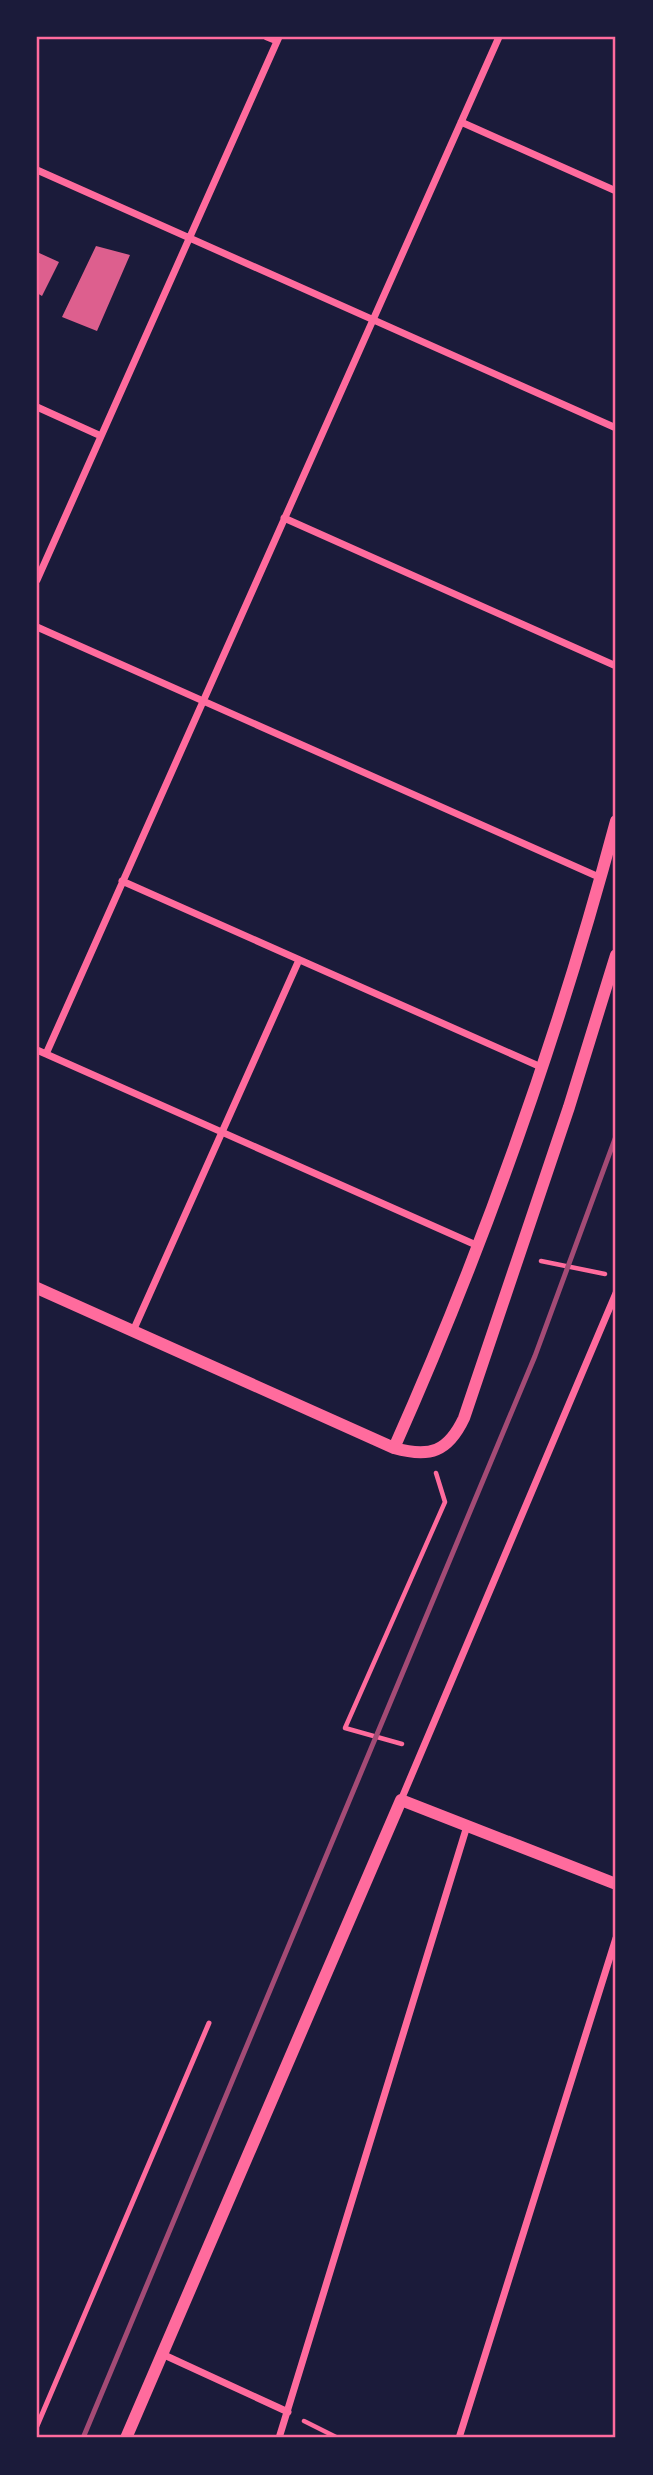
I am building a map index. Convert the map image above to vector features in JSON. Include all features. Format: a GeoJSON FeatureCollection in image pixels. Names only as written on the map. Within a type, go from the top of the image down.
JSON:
{"type":"FeatureCollection","features":[{"type":"Feature","properties":{"kind":"street"},"geometry":{"type":"LineString","coordinates":[[37,580],[278,39],[267,37]]}},
{"type":"Feature","properties":{"kind":"street"},"geometry":{"type":"LineString","coordinates":[[46,1054],[499,37]]}},
{"type":"Feature","properties":{"kind":"street"},"geometry":{"type":"LineString","coordinates":[[461,122],[616,191]]}},
{"type":"Feature","properties":{"kind":"street"},"geometry":{"type":"LineString","coordinates":[[37,170],[616,428]]}},
{"type":"Feature","properties":{"kind":"street"},"geometry":{"type":"LineString","coordinates":[[37,407],[101,436]]}},
{"type":"Feature","properties":{"kind":"street"},"geometry":{"type":"LineString","coordinates":[[284,518],[616,666]]}},
{"type":"Feature","properties":{"kind":"street"},"geometry":{"type":"LineString","coordinates":[[37,627],[601,878]]}},
{"type":"Feature","properties":{"kind":"street"},"geometry":{"type":"LineString","coordinates":[[394,1448],[440,1345],[541,1067],[601,878],[616,821]]}},
{"type":"Feature","properties":{"kind":"street"},"geometry":{"type":"LineString","coordinates":[[122,881],[541,1067]]}},
{"type":"Feature","properties":{"kind":"street"},"geometry":{"type":"LineString","coordinates":[[37,1288],[394,1448],[412,1453],[430,1453],[443,1447],[456,1434],[464,1418],[521,1253],[616,956]]}},
{"type":"Feature","properties":{"kind":"street"},"geometry":{"type":"LineString","coordinates":[[133,1331],[299,960]]}},
{"type":"Feature","properties":{"kind":"street"},"geometry":{"type":"LineString","coordinates":[[37,1049],[477,1245]]}},
{"type":"Feature","properties":{"kind":"street"},"geometry":{"type":"LineString","coordinates":[[126,2438],[616,1293]]}},
{"type":"Feature","properties":{"kind":"street"},"geometry":{"type":"LineString","coordinates":[[401,1800],[616,1884]]}},
{"type":"Feature","properties":{"kind":"street"},"geometry":{"type":"LineString","coordinates":[[279,2438],[467,1826]]}},
{"type":"Feature","properties":{"kind":"street"},"geometry":{"type":"LineString","coordinates":[[459,2438],[616,1938]]}},
{"type":"Feature","properties":{"kind":"street"},"geometry":{"type":"LineString","coordinates":[[161,2354],[288,2412]]}},
{"type":"Feature","properties":{"kind":"lane"},"geometry":{"type":"LineString","coordinates":[[37,2426],[209,2024]]}},
{"type":"Feature","properties":{"kind":"path"},"geometry":{"type":"LineString","coordinates":[[521,1253],[568,1268],[616,1276]]}},
{"type":"Feature","properties":{"kind":"path"},"geometry":{"type":"LineString","coordinates":[[399,1743],[345,1728],[445,1502],[430,1453]]}},
{"type":"Feature","properties":{"kind":"path"},"geometry":{"type":"LineString","coordinates":[[288,2412],[338,2438]]}},
{"type":"Feature","properties":{"kind":"building"},"geometry":{"type":"Polygon","coordinates":[[[96,246],[130,255],[97,331],[62,317],[96,246]]]}},
{"type":"Feature","properties":{"kind":"building"},"geometry":{"type":"Polygon","coordinates":[[[37,252],[59,262],[42,296],[37,293],[37,252]]]}},
{"type":"Feature","properties":{"kind":"railway"},"geometry":{"type":"LineString","coordinates":[[83,2438],[535,1356],[616,1136]]}}]}
